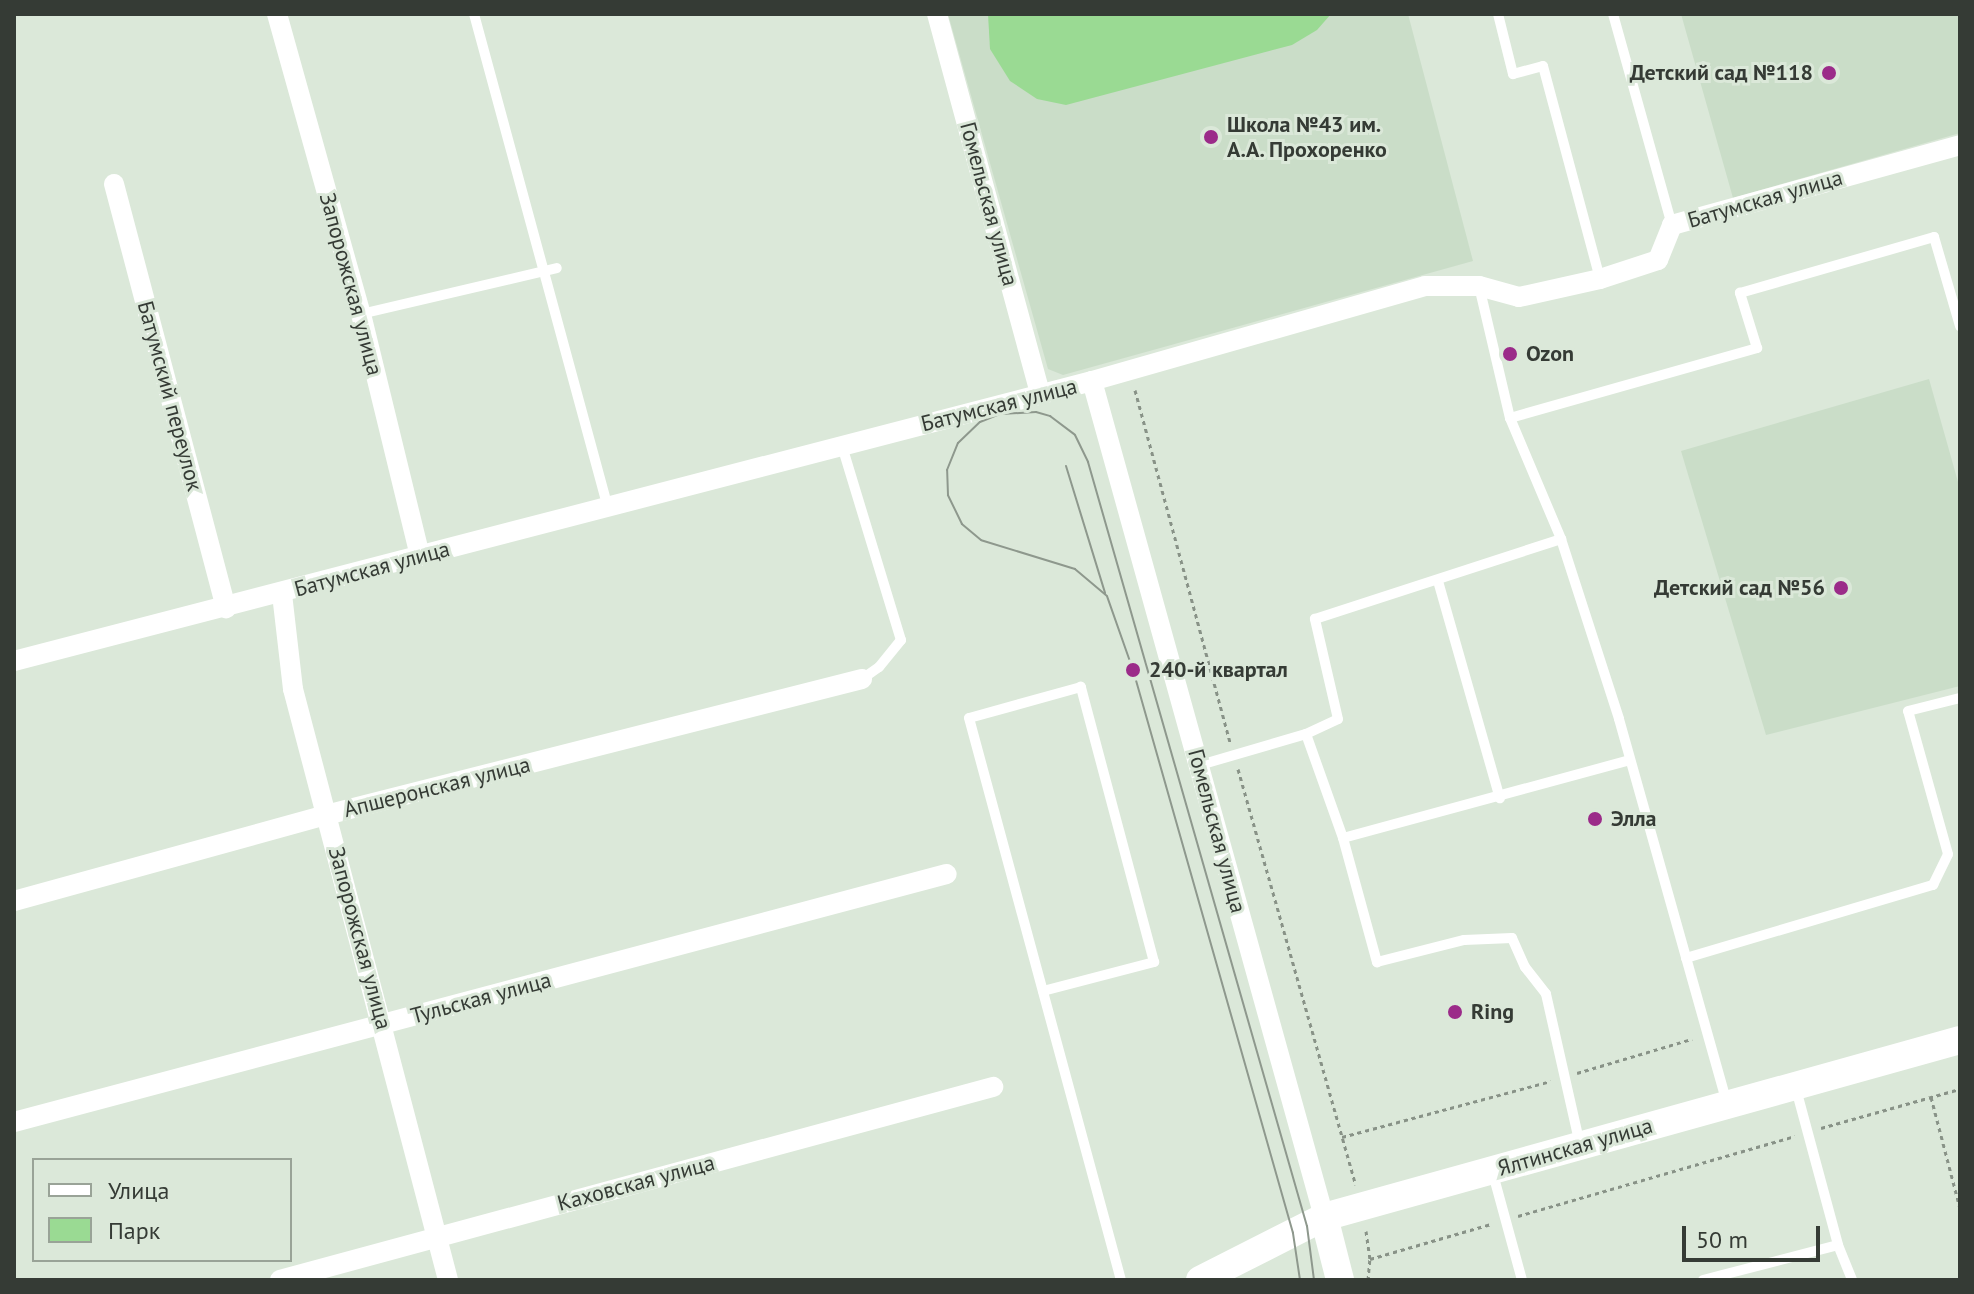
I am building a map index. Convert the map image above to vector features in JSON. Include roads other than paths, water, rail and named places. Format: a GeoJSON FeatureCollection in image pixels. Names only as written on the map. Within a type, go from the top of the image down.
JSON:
{"type":"FeatureCollection","features":[{"type":"Feature","properties":{"kind":"main road","name":"Ялтинская улица"},"geometry":{"type":"LineString","coordinates":[[1200,1280],[1324,1217],[1960,1040]]}},
{"type":"Feature","properties":{"kind":"main road","name":"Гомельская улица"},"geometry":{"type":"LineString","coordinates":[[1324,1217],[1340,1280]]}},
{"type":"Feature","properties":{"kind":"street","name":"Запорожская улица"},"geometry":{"type":"LineString","coordinates":[[277,14],[361,314],[420,556]]}},
{"type":"Feature","properties":{"kind":"street","name":"Гомельская улица"},"geometry":{"type":"LineString","coordinates":[[937,14],[1040,394]]}},
{"type":"Feature","properties":{"kind":"street","name":"Батумская улица"},"geometry":{"type":"LineString","coordinates":[[16,655],[282,594],[1130,371],[1425,286],[1479,286],[1519,297],[1600,279],[1658,260],[1672,225],[1960,145]]}},
{"type":"Feature","properties":{"kind":"street","name":"Батумский переулок"},"geometry":{"type":"LineString","coordinates":[[114,184],[226,608]]}},
{"type":"Feature","properties":{"kind":"street","name":"Гомельская улица"},"geometry":{"type":"LineString","coordinates":[[1092,381],[1200,765],[1277,1058],[1324,1217]]}},
{"type":"Feature","properties":{"kind":"street","name":"Запорожская улица"},"geometry":{"type":"LineString","coordinates":[[282,594],[293,689],[448,1280]]}},
{"type":"Feature","properties":{"kind":"street","name":"Апшеронская улица"},"geometry":{"type":"LineString","coordinates":[[14,901],[326,815],[862,679]]}},
{"type":"Feature","properties":{"kind":"street","name":"Тульская улица"},"geometry":{"type":"LineString","coordinates":[[14,1122],[947,874]]}},
{"type":"Feature","properties":{"kind":"street","name":"Каховская улица"},"geometry":{"type":"LineString","coordinates":[[280,1280],[993,1087]]}},
{"type":"Feature","properties":{"kind":"lane"},"geometry":{"type":"LineString","coordinates":[[474,14],[552,269],[608,508]]}},
{"type":"Feature","properties":{"kind":"lane"},"geometry":{"type":"LineString","coordinates":[[1498,14],[1513,74],[1543,66],[1600,279]]}},
{"type":"Feature","properties":{"kind":"lane"},"geometry":{"type":"LineString","coordinates":[[1613,14],[1672,225]]}},
{"type":"Feature","properties":{"kind":"lane"},"geometry":{"type":"LineString","coordinates":[[1510,418],[1757,348],[1740,293],[1934,237],[1960,326]]}},
{"type":"Feature","properties":{"kind":"lane"},"geometry":{"type":"LineString","coordinates":[[361,314],[552,269]]}},
{"type":"Feature","properties":{"kind":"lane"},"geometry":{"type":"LineString","coordinates":[[1479,286],[1510,418],[1561,539],[1630,760],[1728,1104]]}},
{"type":"Feature","properties":{"kind":"lane"},"geometry":{"type":"LineString","coordinates":[[842,446],[901,640],[879,667],[862,679]]}},
{"type":"Feature","properties":{"kind":"lane"},"geometry":{"type":"LineString","coordinates":[[1200,765],[1306,734],[1338,719],[1315,619],[1561,539]]}},
{"type":"Feature","properties":{"kind":"lane"},"geometry":{"type":"LineString","coordinates":[[1438,581],[1500,798]]}},
{"type":"Feature","properties":{"kind":"lane"},"geometry":{"type":"LineString","coordinates":[[1043,991],[1154,962],[1081,687],[969,718],[1121,1280]]}},
{"type":"Feature","properties":{"kind":"lane"},"geometry":{"type":"LineString","coordinates":[[1686,958],[1933,885],[1948,854],[1908,711],[1960,698]]}},
{"type":"Feature","properties":{"kind":"lane"},"geometry":{"type":"LineString","coordinates":[[1306,734],[1343,838],[1377,962],[1464,940],[1512,938],[1525,967],[1546,994],[1580,1145]]}},
{"type":"Feature","properties":{"kind":"lane"},"geometry":{"type":"LineString","coordinates":[[1343,838],[1500,798],[1630,760]]}},
{"type":"Feature","properties":{"kind":"lane"},"geometry":{"type":"LineString","coordinates":[[1795,1085],[1838,1245],[1852,1280]]}},
{"type":"Feature","properties":{"kind":"lane"},"geometry":{"type":"LineString","coordinates":[[1492,1170],[1522,1280]]}},
{"type":"Feature","properties":{"kind":"lane"},"geometry":{"type":"LineString","coordinates":[[1703,1280],[1838,1245]]}},
{"type":"Feature","properties":{"kind":"tram line"},"geometry":{"type":"LineString","coordinates":[[1300,1280],[1293,1233],[1133,670],[1107,596],[1075,569],[981,540],[962,524],[948,495],[947,470],[958,443],[980,422],[1000,414],[1036,412],[1050,416],[1075,435],[1088,462],[1307,1226],[1314,1280]]}},
{"type":"Feature","properties":{"kind":"tram line"},"geometry":{"type":"LineString","coordinates":[[1066,466],[1105,593]]}},
{"type":"Feature","properties":{"kind":"place","name":"Детский сад №118"},"geometry":{"type":"Point","coordinates":[1829,73]}},
{"type":"Feature","properties":{"kind":"place","name":"Школа №43 им. А.А. Прохоренко"},"geometry":{"type":"Point","coordinates":[1211,137]}},
{"type":"Feature","properties":{"kind":"place","name":"Ozon"},"geometry":{"type":"Point","coordinates":[1510,354]}},
{"type":"Feature","properties":{"kind":"place","name":"Детский сад №56"},"geometry":{"type":"Point","coordinates":[1841,588]}},
{"type":"Feature","properties":{"kind":"place","name":"240-й квартал"},"geometry":{"type":"Point","coordinates":[1133,670]}},
{"type":"Feature","properties":{"kind":"place","name":"Элла"},"geometry":{"type":"Point","coordinates":[1595,819]}},
{"type":"Feature","properties":{"kind":"place","name":"Ring"},"geometry":{"type":"Point","coordinates":[1455,1012]}}]}
